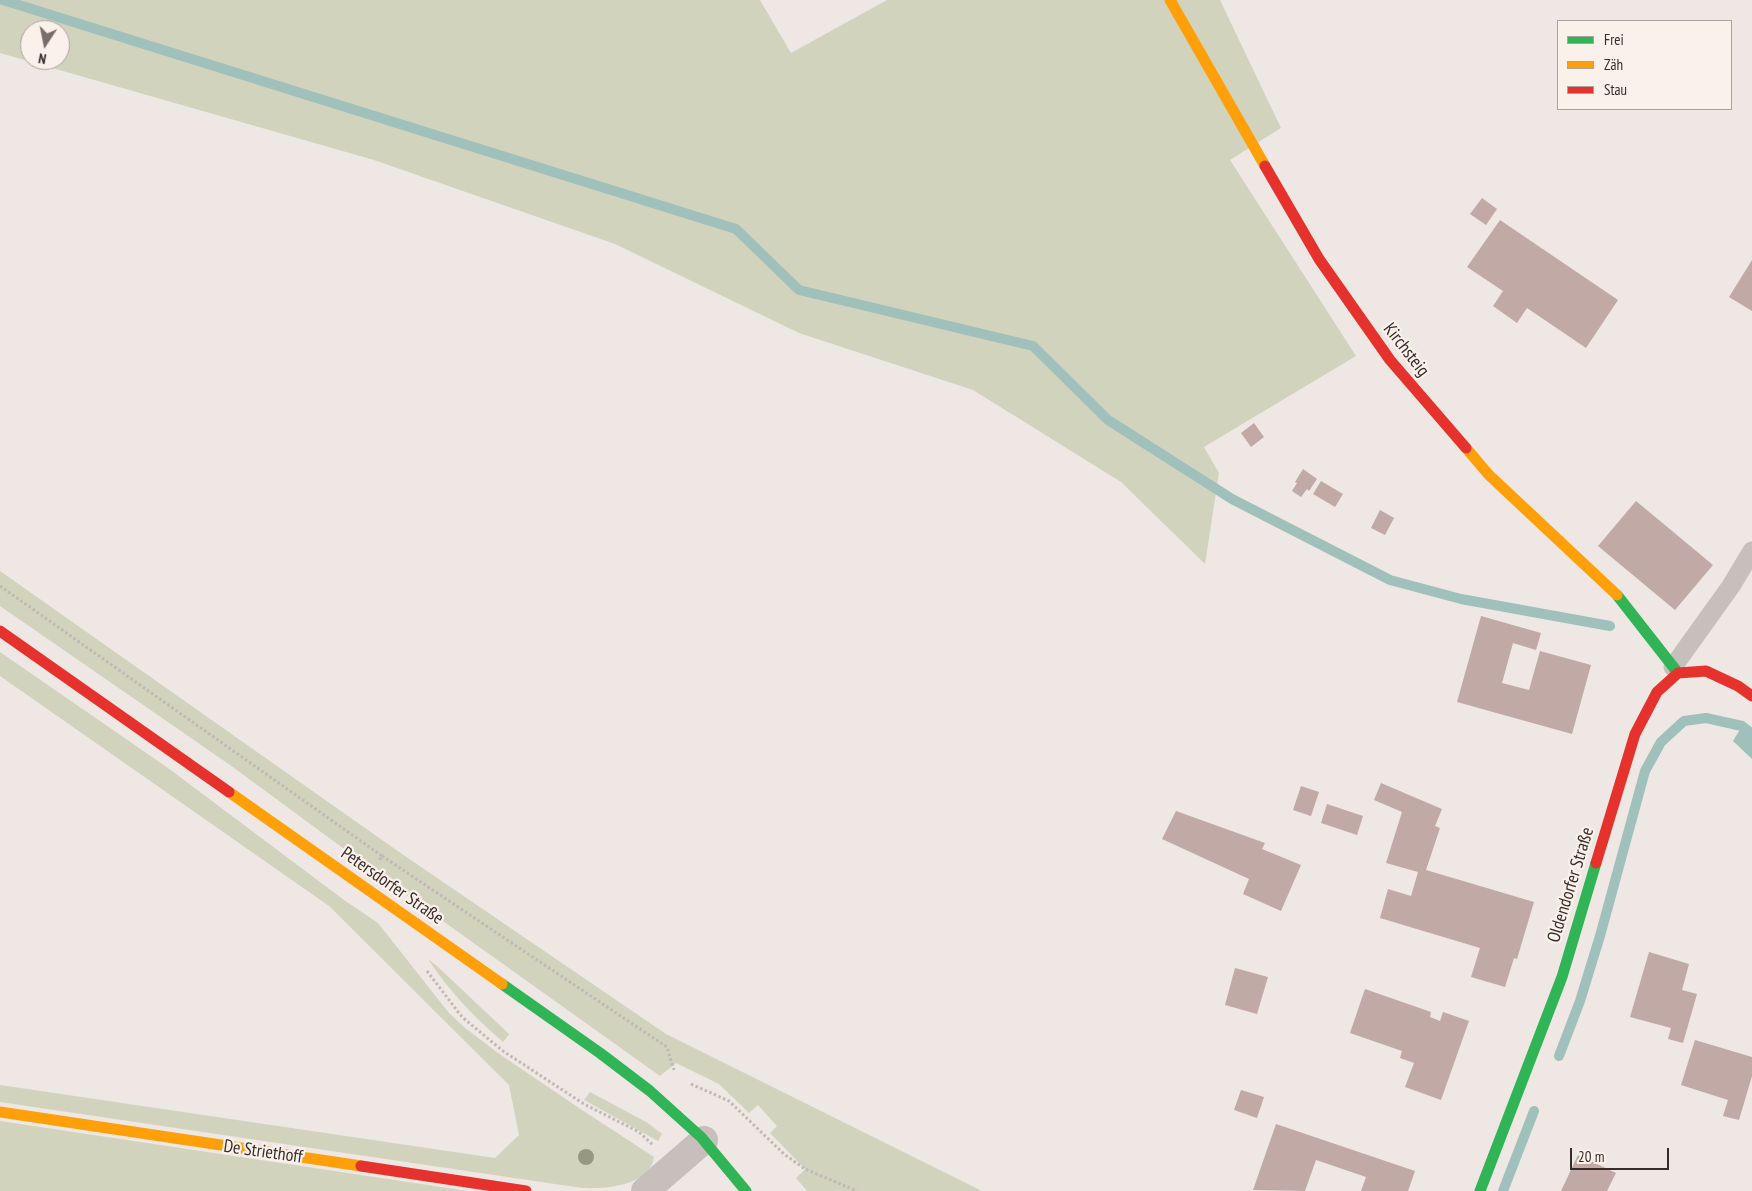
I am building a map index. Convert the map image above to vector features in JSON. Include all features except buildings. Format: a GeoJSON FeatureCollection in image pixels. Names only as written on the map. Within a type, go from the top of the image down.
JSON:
{"type":"FeatureCollection","features":[{"type":"Feature","properties":{"kind":"street","name":"Kirchsteig"},"geometry":{"type":"LineString","coordinates":[[1170,0],[1319,260],[1390,360],[1489,475],[1614,591],[1676,670]]}},
{"type":"Feature","properties":{"kind":"street","name":"Petersdorfer Straße"},"geometry":{"type":"LineString","coordinates":[[0,631],[650,1090],[704,1140],[746,1191]]}},
{"type":"Feature","properties":{"kind":"street"},"geometry":{"type":"LineString","coordinates":[[1676,670],[1706,671],[1738,686],[1752,696]]}},
{"type":"Feature","properties":{"kind":"street","name":"Oldendorfer Straße"},"geometry":{"type":"LineString","coordinates":[[1480,1191],[1562,977],[1635,734],[1657,692],[1676,670]]}},
{"type":"Feature","properties":{"kind":"street","name":"De Striethoff"},"geometry":{"type":"LineString","coordinates":[[0,1112],[526,1191]]}},
{"type":"Feature","properties":{"kind":"street"},"geometry":{"type":"LineString","coordinates":[[645,1191],[704,1140]]}},
{"type":"Feature","properties":{"kind":"lane"},"geometry":{"type":"LineString","coordinates":[[1676,670],[1752,551]]}},
{"type":"Feature","properties":{"kind":"path"},"geometry":{"type":"LineString","coordinates":[[0,586],[382,856],[667,1047],[676,1078]]}},
{"type":"Feature","properties":{"kind":"path"},"geometry":{"type":"LineString","coordinates":[[362,886],[382,856]]}},
{"type":"Feature","properties":{"kind":"path"},"geometry":{"type":"LineString","coordinates":[[427,971],[462,1017],[503,1051],[584,1104],[639,1132],[674,1166]]}},
{"type":"Feature","properties":{"kind":"path"},"geometry":{"type":"LineString","coordinates":[[650,1090],[676,1078],[729,1101],[784,1154],[805,1169],[857,1191]]}},
{"type":"Feature","properties":{"kind":"green space"},"geometry":{"type":"Polygon","coordinates":[[[0,0],[760,0],[791,53],[887,0],[1220,0],[1281,128],[1230,160],[1356,356],[1204,447],[1219,473],[1205,564],[1121,482],[973,390],[799,333],[615,244],[374,160],[59,70],[70,70],[70,20],[20,20],[20,59],[0,53],[0,0]]]}},
{"type":"Feature","properties":{"kind":"green space"},"geometry":{"type":"Polygon","coordinates":[[[0,571],[402,854],[666,1034],[982,1191],[807,1191],[796,1178],[805,1169],[770,1133],[777,1126],[758,1105],[749,1113],[719,1084],[676,1063],[660,1076],[419,904],[230,765],[0,606],[0,571]]]}},
{"type":"Feature","properties":{"kind":"green space"},"geometry":{"type":"Polygon","coordinates":[[[0,652],[168,768],[344,900],[378,923],[449,1013],[464,1027],[498,1053],[654,1157],[651,1167],[636,1180],[625,1184],[602,1188],[582,1188],[0,1102],[0,1085],[495,1158],[519,1135],[509,1085],[329,906],[0,676],[0,652]]]}},
{"type":"Feature","properties":{"kind":"green space"},"geometry":{"type":"Polygon","coordinates":[[[428,959],[509,1034],[503,1042],[462,1003],[428,959]]]}},
{"type":"Feature","properties":{"kind":"green space"},"geometry":{"type":"Polygon","coordinates":[[[590,1092],[648,1123],[662,1134],[658,1141],[584,1100],[590,1092]]]}},
{"type":"Feature","properties":{"kind":"green space"},"geometry":{"type":"Polygon","coordinates":[[[0,1121],[468,1191],[0,1191],[0,1121]]]}},
{"type":"Feature","properties":{"kind":"water"},"geometry":{"type":"Polygon","coordinates":[[[1742,726],[1752,734],[1752,759],[1733,741],[1742,726]]]}},
{"type":"Feature","properties":{"kind":"waterway"},"geometry":{"type":"LineString","coordinates":[[3,0],[736,229],[799,290],[1033,346],[1108,420],[1232,499],[1390,580],[1461,599],[1610,626]]}},
{"type":"Feature","properties":{"kind":"waterway"},"geometry":{"type":"LineString","coordinates":[[1559,1056],[1580,1001],[1600,936],[1645,771],[1661,742],[1684,721],[1706,718],[1742,726],[1752,734]]}},
{"type":"Feature","properties":{"kind":"waterway"},"geometry":{"type":"LineString","coordinates":[[1503,1191],[1534,1111]]}},
{"type":"Feature","properties":{"kind":"traffic: fast"},"geometry":{"type":"LineString","coordinates":[[1617,595],[1678,673]]}},
{"type":"Feature","properties":{"kind":"traffic: fast"},"geometry":{"type":"LineString","coordinates":[[1480,1191],[1562,977],[1596,863]]}},
{"type":"Feature","properties":{"kind":"traffic: fast"},"geometry":{"type":"LineString","coordinates":[[502,984],[600,1053],[650,1091],[701,1137],[746,1191]]}},
{"type":"Feature","properties":{"kind":"traffic: slow"},"geometry":{"type":"LineString","coordinates":[[1170,0],[1265,166]]}},
{"type":"Feature","properties":{"kind":"traffic: slow"},"geometry":{"type":"LineString","coordinates":[[1466,448],[1489,475],[1617,595]]}},
{"type":"Feature","properties":{"kind":"traffic: slow"},"geometry":{"type":"LineString","coordinates":[[229,792],[502,984]]}},
{"type":"Feature","properties":{"kind":"traffic: slow"},"geometry":{"type":"LineString","coordinates":[[0,1112],[361,1166]]}},
{"type":"Feature","properties":{"kind":"traffic: jam"},"geometry":{"type":"LineString","coordinates":[[1265,166],[1319,259],[1390,360],[1466,448]]}},
{"type":"Feature","properties":{"kind":"traffic: jam"},"geometry":{"type":"LineString","coordinates":[[0,631],[229,792]]}},
{"type":"Feature","properties":{"kind":"traffic: jam"},"geometry":{"type":"LineString","coordinates":[[1596,863],[1635,734],[1657,692],[1678,673],[1706,671],[1738,686],[1752,696]]}},
{"type":"Feature","properties":{"kind":"traffic: jam"},"geometry":{"type":"LineString","coordinates":[[361,1166],[526,1191]]}}]}
